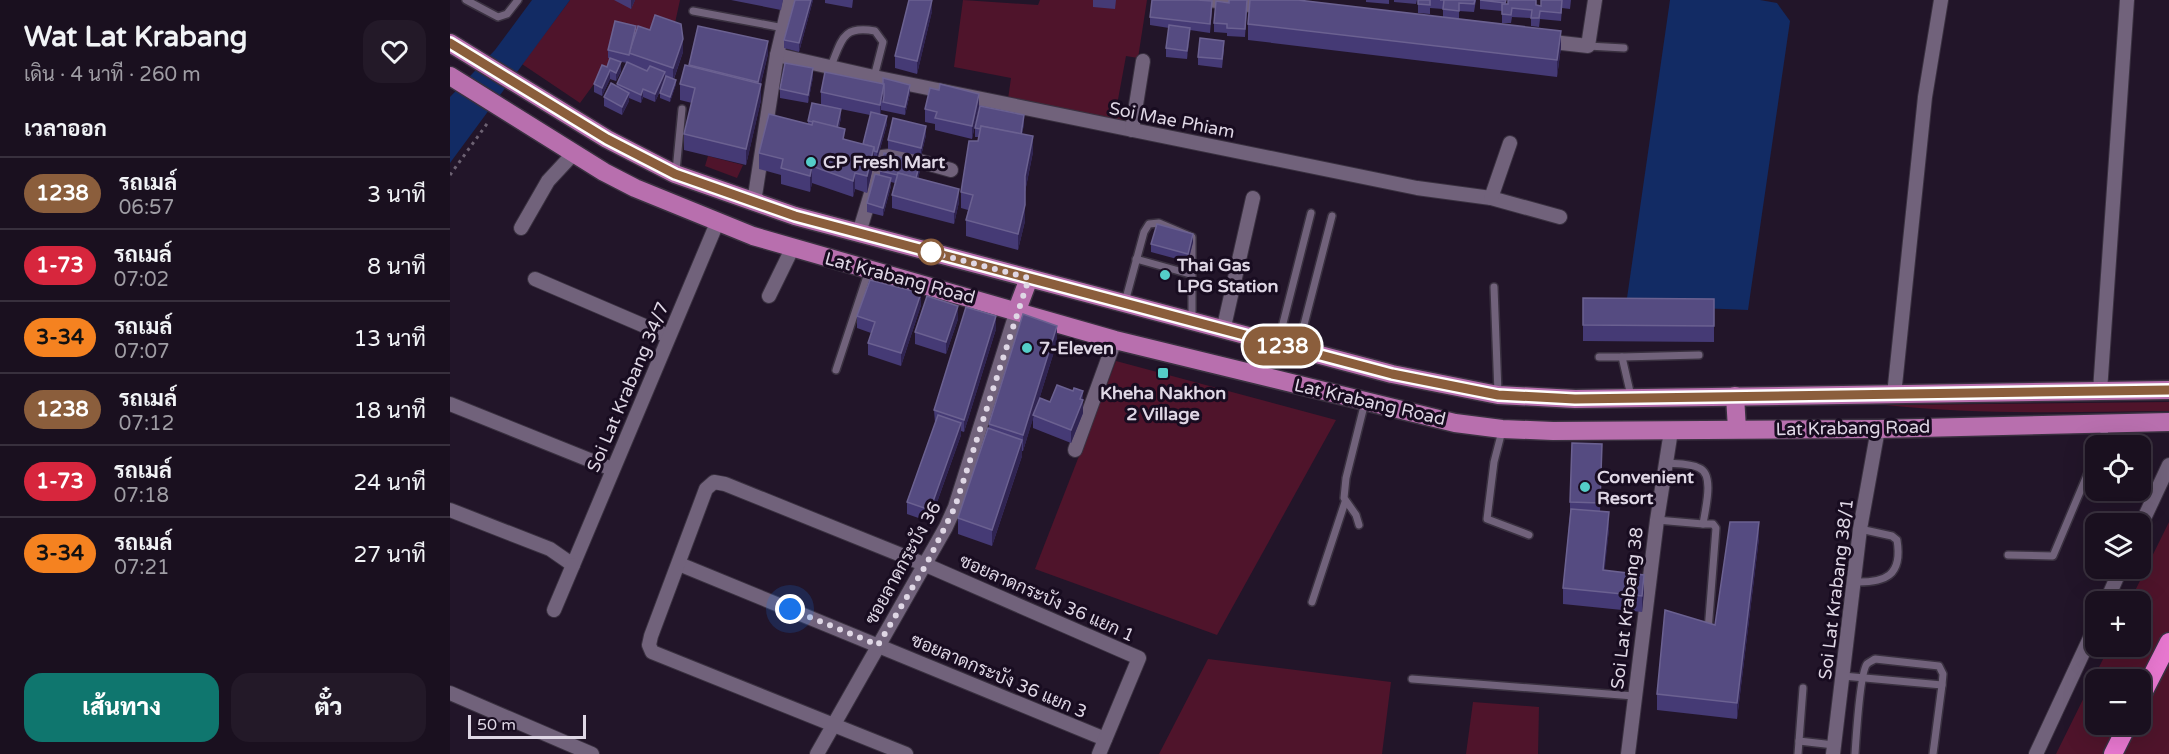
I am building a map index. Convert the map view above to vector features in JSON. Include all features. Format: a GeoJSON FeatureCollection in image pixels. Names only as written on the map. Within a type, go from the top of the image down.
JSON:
{"type":"FeatureCollection","features":[{"type":"Feature","properties":{"kind":"highway"},"geometry":{"type":"LineString","coordinates":[[2151,677],[2169,642]]}},
{"type":"Feature","properties":{"kind":"highway"},"geometry":{"type":"LineString","coordinates":[[2114,754],[2123,735]]}},
{"type":"Feature","properties":{"kind":"main road","name":"Lat Krabang Road"},"geometry":{"type":"LineString","coordinates":[[450,43],[607,139],[675,174],[754,202],[1124,305],[1297,351],[1431,383],[1498,395],[1631,399],[2169,390]]}},
{"type":"Feature","properties":{"kind":"main road","name":"Lat Krabang Road"},"geometry":{"type":"LineString","coordinates":[[450,76],[635,188],[717,223],[792,249],[1017,310],[1115,340],[1455,423],[1502,429],[1671,431],[2169,422]]}},
{"type":"Feature","properties":{"kind":"main road"},"geometry":{"type":"LineString","coordinates":[[1017,310],[1029,278]]}},
{"type":"Feature","properties":{"kind":"main road"},"geometry":{"type":"LineString","coordinates":[[1735,396],[1737,429]]}},
{"type":"Feature","properties":{"kind":"street"},"geometry":{"type":"LineString","coordinates":[[754,202],[777,55],[790,0]]}},
{"type":"Feature","properties":{"kind":"street"},"geometry":{"type":"LineString","coordinates":[[1209,0],[1278,8]]}},
{"type":"Feature","properties":{"kind":"street"},"geometry":{"type":"LineString","coordinates":[[1531,39],[1588,46],[1595,0]]}},
{"type":"Feature","properties":{"kind":"street"},"geometry":{"type":"LineString","coordinates":[[1894,395],[1925,97],[1941,0]]}},
{"type":"Feature","properties":{"kind":"street"},"geometry":{"type":"LineString","coordinates":[[2100,391],[2127,0]]}},
{"type":"Feature","properties":{"kind":"street","name":"Soi Mae Phiam"},"geometry":{"type":"LineString","coordinates":[[777,55],[830,68],[1417,188],[1491,198],[1560,217]]}},
{"type":"Feature","properties":{"kind":"street"},"geometry":{"type":"LineString","coordinates":[[1132,130],[1143,61]]}},
{"type":"Feature","properties":{"kind":"street"},"geometry":{"type":"LineString","coordinates":[[1491,198],[1510,143]]}},
{"type":"Feature","properties":{"kind":"street"},"geometry":{"type":"LineString","coordinates":[[521,228],[567,148]]}},
{"type":"Feature","properties":{"kind":"street"},"geometry":{"type":"LineString","coordinates":[[859,233],[882,157],[898,155],[951,170]]}},
{"type":"Feature","properties":{"kind":"street"},"geometry":{"type":"LineString","coordinates":[[1223,330],[1253,198]]}},
{"type":"Feature","properties":{"kind":"street","name":"Soi Lat Krabang 34/7"},"geometry":{"type":"LineString","coordinates":[[554,610],[717,223]]}},
{"type":"Feature","properties":{"kind":"street"},"geometry":{"type":"LineString","coordinates":[[769,296],[792,249]]}},
{"type":"Feature","properties":{"kind":"street"},"geometry":{"type":"LineString","coordinates":[[535,279],[668,336]]}},
{"type":"Feature","properties":{"kind":"street","name":"ซอยลาดกระบัง 36"},"geometry":{"type":"LineString","coordinates":[[817,754],[926,565],[955,507],[1017,310]]}},
{"type":"Feature","properties":{"kind":"street"},"geometry":{"type":"LineString","coordinates":[[1076,450],[1115,340]]}},
{"type":"Feature","properties":{"kind":"street"},"geometry":{"type":"LineString","coordinates":[[450,404],[612,470]]}},
{"type":"Feature","properties":{"kind":"street","name":"Soi Lat Krabang 38/1"},"geometry":{"type":"LineString","coordinates":[[1834,749],[1860,529],[1878,429]]}},
{"type":"Feature","properties":{"kind":"street","name":"Soi Lat Krabang 38"},"geometry":{"type":"LineString","coordinates":[[1628,754],[1657,520],[1671,431]]}},
{"type":"Feature","properties":{"kind":"street"},"geometry":{"type":"LineString","coordinates":[[2147,513],[2169,465]]}},
{"type":"Feature","properties":{"kind":"street"},"geometry":{"type":"LineString","coordinates":[[906,754],[652,652],[649,645],[706,489],[714,482],[725,484],[926,565]]}},
{"type":"Feature","properties":{"kind":"street"},"geometry":{"type":"LineString","coordinates":[[450,510],[550,549],[573,565]]}},
{"type":"Feature","properties":{"kind":"street","name":"ซอยลาดกระบัง 36 แยก 3"},"geometry":{"type":"LineString","coordinates":[[679,564],[1105,740]]}},
{"type":"Feature","properties":{"kind":"street","name":"ซอยลาดกระบัง 36 แยก 1"},"geometry":{"type":"LineString","coordinates":[[926,565],[1139,658],[1105,740]]}},
{"type":"Feature","properties":{"kind":"street"},"geometry":{"type":"LineString","coordinates":[[2036,754],[2085,649]]}},
{"type":"Feature","properties":{"kind":"street"},"geometry":{"type":"LineString","coordinates":[[450,693],[592,754]]}},
{"type":"Feature","properties":{"kind":"street"},"geometry":{"type":"LineString","coordinates":[[1099,754],[1105,740]]}},
{"type":"Feature","properties":{"kind":"lane"},"geometry":{"type":"LineString","coordinates":[[465,0],[502,17],[518,0]]}},
{"type":"Feature","properties":{"kind":"lane"},"geometry":{"type":"LineString","coordinates":[[693,11],[784,28]]}},
{"type":"Feature","properties":{"kind":"lane"},"geometry":{"type":"LineString","coordinates":[[830,68],[844,37],[850,30],[858,28],[875,31],[883,42],[883,50],[874,77]]}},
{"type":"Feature","properties":{"kind":"lane"},"geometry":{"type":"LineString","coordinates":[[1588,46],[1624,48]]}},
{"type":"Feature","properties":{"kind":"lane"},"geometry":{"type":"LineString","coordinates":[[675,174],[682,109]]}},
{"type":"Feature","properties":{"kind":"lane"},"geometry":{"type":"LineString","coordinates":[[1278,345],[1311,213]]}},
{"type":"Feature","properties":{"kind":"lane"},"geometry":{"type":"LineString","coordinates":[[1297,351],[1332,216]]}},
{"type":"Feature","properties":{"kind":"lane"},"geometry":{"type":"LineString","coordinates":[[1124,305],[1136,259],[1149,224],[1160,223],[1192,237],[1190,274],[1192,322]]}},
{"type":"Feature","properties":{"kind":"lane"},"geometry":{"type":"LineString","coordinates":[[1136,259],[1190,274]]}},
{"type":"Feature","properties":{"kind":"lane"},"geometry":{"type":"LineString","coordinates":[[836,370],[869,270]]}},
{"type":"Feature","properties":{"kind":"lane"},"geometry":{"type":"LineString","coordinates":[[1494,287],[1498,395]]}},
{"type":"Feature","properties":{"kind":"lane"},"geometry":{"type":"LineString","coordinates":[[1599,357],[1699,354]]}},
{"type":"Feature","properties":{"kind":"lane"},"geometry":{"type":"LineString","coordinates":[[1622,357],[1631,399]]}},
{"type":"Feature","properties":{"kind":"lane"},"geometry":{"type":"LineString","coordinates":[[1312,602],[1345,502],[1346,478],[1365,402]]}},
{"type":"Feature","properties":{"kind":"lane"},"geometry":{"type":"LineString","coordinates":[[2103,435],[2108,423]]}},
{"type":"Feature","properties":{"kind":"lane"},"geometry":{"type":"LineString","coordinates":[[1502,429],[1494,462],[1487,519],[1529,535]]}},
{"type":"Feature","properties":{"kind":"lane"},"geometry":{"type":"LineString","coordinates":[[1665,463],[1700,468],[1706,473],[1708,482],[1703,524]]}},
{"type":"Feature","properties":{"kind":"lane"},"geometry":{"type":"LineString","coordinates":[[2008,555],[2054,556],[2085,481]]}},
{"type":"Feature","properties":{"kind":"lane"},"geometry":{"type":"LineString","coordinates":[[1345,502],[1356,515],[1359,525]]}},
{"type":"Feature","properties":{"kind":"lane"},"geometry":{"type":"LineString","coordinates":[[1657,520],[1713,524],[1716,528],[1708,635]]}},
{"type":"Feature","properties":{"kind":"lane"},"geometry":{"type":"LineString","coordinates":[[1854,582],[1872,582],[1890,576],[1895,569],[1899,549],[1897,540],[1892,536],[1860,529]]}},
{"type":"Feature","properties":{"kind":"lane"},"geometry":{"type":"LineString","coordinates":[[1854,754],[1865,666],[1875,659],[1939,666],[1943,674],[1933,754]]}},
{"type":"Feature","properties":{"kind":"lane"},"geometry":{"type":"LineString","coordinates":[[1843,676],[1942,685]]}},
{"type":"Feature","properties":{"kind":"lane"},"geometry":{"type":"LineString","coordinates":[[1412,679],[1634,696]]}},
{"type":"Feature","properties":{"kind":"lane"},"geometry":{"type":"LineString","coordinates":[[1798,754],[1803,688]]}},
{"type":"Feature","properties":{"kind":"lane"},"geometry":{"type":"LineString","coordinates":[[1799,741],[1834,749]]}},
{"type":"Feature","properties":{"kind":"path"},"geometry":{"type":"LineString","coordinates":[[450,175],[490,119]]}},
{"type":"Feature","properties":{"kind":"shaded area"},"geometry":{"type":"Polygon","coordinates":[[[570,0],[680,0],[675,23],[646,31],[602,73],[580,103],[522,64],[570,0]]]}},
{"type":"Feature","properties":{"kind":"shaded area"},"geometry":{"type":"Polygon","coordinates":[[[963,0],[1038,5],[1040,0],[1147,0],[1138,58],[1126,56],[1117,105],[1130,107],[1128,123],[1008,99],[1011,78],[954,67],[963,0]]]}},
{"type":"Feature","properties":{"kind":"shaded area"},"geometry":{"type":"Polygon","coordinates":[[[708,156],[743,165],[737,178],[705,166],[708,156]]]}},
{"type":"Feature","properties":{"kind":"shaded area"},"geometry":{"type":"Polygon","coordinates":[[[1116,361],[1336,420],[1217,635],[1035,569],[1116,361]]]}},
{"type":"Feature","properties":{"kind":"shaded area"},"geometry":{"type":"Polygon","coordinates":[[[2169,402],[2169,411],[2098,412],[1991,412],[1885,405],[2169,402]]]}},
{"type":"Feature","properties":{"kind":"shaded area"},"geometry":{"type":"Polygon","coordinates":[[[2169,522],[2169,754],[2056,754],[2085,695],[2085,735],[2151,735],[2151,669],[2098,669],[2104,657],[2151,657],[2151,591],[2135,591],[2141,579],[2151,579],[2151,558],[2169,522]]]}},
{"type":"Feature","properties":{"kind":"shaded area"},"geometry":{"type":"Polygon","coordinates":[[[1208,659],[1391,682],[1382,754],[1159,754],[1208,659]]]}},
{"type":"Feature","properties":{"kind":"shaded area"},"geometry":{"type":"Polygon","coordinates":[[[1473,702],[1539,707],[1538,754],[1466,754],[1473,702]]]}},
{"type":"Feature","properties":{"kind":"water"},"geometry":{"type":"Polygon","coordinates":[[[532,0],[570,0],[450,163],[450,97],[495,50],[532,0]]]}},
{"type":"Feature","properties":{"kind":"water"},"geometry":{"type":"Polygon","coordinates":[[[1670,0],[1760,0],[1777,3],[1790,21],[1748,310],[1626,305],[1670,0]]]}},
{"type":"Feature","properties":{"kind":"building"},"geometry":{"type":"Polygon","coordinates":[[[795,0],[811,0],[799,43],[784,40],[795,0]]]}},
{"type":"Feature","properties":{"kind":"building"},"geometry":{"type":"Polygon","coordinates":[[[909,0],[932,0],[917,61],[895,56],[909,0]]]}},
{"type":"Feature","properties":{"kind":"building"},"geometry":{"type":"Polygon","coordinates":[[[1152,0],[1212,1],[1210,24],[1150,17],[1152,0]]]}},
{"type":"Feature","properties":{"kind":"building"},"geometry":{"type":"Polygon","coordinates":[[[1229,0],[1247,0],[1245,29],[1227,28],[1227,24],[1214,23],[1216,1],[1229,3],[1229,0]]]}},
{"type":"Feature","properties":{"kind":"building"},"geometry":{"type":"Polygon","coordinates":[[[1250,0],[1298,0],[1561,31],[1557,60],[1248,24],[1250,0]]]}},
{"type":"Feature","properties":{"kind":"building"},"geometry":{"type":"Polygon","coordinates":[[[1418,0],[1430,0],[1430,5],[1418,4],[1418,0]]]}},
{"type":"Feature","properties":{"kind":"building"},"geometry":{"type":"Polygon","coordinates":[[[1444,0],[1475,0],[1474,4],[1459,3],[1459,11],[1443,9],[1444,0]]]}},
{"type":"Feature","properties":{"kind":"building"},"geometry":{"type":"Polygon","coordinates":[[[1480,0],[1506,0],[1505,3],[1480,0]]]}},
{"type":"Feature","properties":{"kind":"building"},"geometry":{"type":"Polygon","coordinates":[[[1508,0],[1536,0],[1536,5],[1541,6],[1541,0],[1562,0],[1561,13],[1540,11],[1539,18],[1531,18],[1532,10],[1512,8],[1511,15],[1502,14],[1502,4],[1508,4],[1508,0]]]}},
{"type":"Feature","properties":{"kind":"building"},"geometry":{"type":"Polygon","coordinates":[[[655,15],[681,24],[683,39],[673,68],[629,53],[638,26],[650,30],[655,15]]]}},
{"type":"Feature","properties":{"kind":"building"},"geometry":{"type":"Polygon","coordinates":[[[615,21],[636,26],[629,55],[608,50],[615,21]]]}},
{"type":"Feature","properties":{"kind":"building"},"geometry":{"type":"Polygon","coordinates":[[[1169,25],[1190,28],[1187,51],[1166,48],[1169,25]]]}},
{"type":"Feature","properties":{"kind":"building"},"geometry":{"type":"Polygon","coordinates":[[[698,26],[768,41],[758,82],[689,65],[698,26]]]}},
{"type":"Feature","properties":{"kind":"building"},"geometry":{"type":"Polygon","coordinates":[[[1200,38],[1224,41],[1222,59],[1198,57],[1200,38]]]}},
{"type":"Feature","properties":{"kind":"building"},"geometry":{"type":"Polygon","coordinates":[[[610,58],[621,62],[616,73],[610,70],[602,88],[594,84],[602,65],[607,67],[610,58]]]}},
{"type":"Feature","properties":{"kind":"building"},"geometry":{"type":"Polygon","coordinates":[[[627,62],[647,71],[650,66],[665,72],[655,94],[643,89],[641,95],[617,84],[627,62]]]}},
{"type":"Feature","properties":{"kind":"building"},"geometry":{"type":"Polygon","coordinates":[[[785,63],[813,68],[808,95],[780,89],[785,63]]]}},
{"type":"Feature","properties":{"kind":"building"},"geometry":{"type":"Polygon","coordinates":[[[685,65],[761,84],[746,149],[684,134],[695,88],[680,84],[685,65]]]}},
{"type":"Feature","properties":{"kind":"building"},"geometry":{"type":"Polygon","coordinates":[[[825,72],[884,84],[880,105],[821,92],[825,72]]]}},
{"type":"Feature","properties":{"kind":"building"},"geometry":{"type":"Polygon","coordinates":[[[666,76],[676,80],[670,97],[660,93],[666,76]]]}},
{"type":"Feature","properties":{"kind":"building"},"geometry":{"type":"Polygon","coordinates":[[[883,78],[910,85],[905,107],[883,102],[883,78]]]}},
{"type":"Feature","properties":{"kind":"building"},"geometry":{"type":"Polygon","coordinates":[[[611,83],[629,93],[622,107],[604,97],[611,83]]]}},
{"type":"Feature","properties":{"kind":"building"},"geometry":{"type":"Polygon","coordinates":[[[940,84],[979,94],[972,126],[935,118],[937,112],[925,109],[930,88],[939,90],[940,84]]]}},
{"type":"Feature","properties":{"kind":"building"},"geometry":{"type":"Polygon","coordinates":[[[812,103],[841,109],[837,127],[808,121],[812,103]]]}},
{"type":"Feature","properties":{"kind":"building"},"geometry":{"type":"Polygon","coordinates":[[[980,106],[1024,115],[1021,134],[981,126],[980,129],[975,128],[980,106]]]}},
{"type":"Feature","properties":{"kind":"building"},"geometry":{"type":"Polygon","coordinates":[[[871,112],[887,116],[877,152],[874,151],[874,147],[863,144],[871,112]]]}},
{"type":"Feature","properties":{"kind":"building"},"geometry":{"type":"Polygon","coordinates":[[[769,114],[812,125],[813,121],[845,129],[843,139],[874,147],[867,176],[855,173],[853,181],[812,166],[810,176],[781,168],[783,159],[759,153],[769,114]]]}},
{"type":"Feature","properties":{"kind":"building"},"geometry":{"type":"Polygon","coordinates":[[[893,118],[926,126],[921,148],[888,140],[893,118]]]}},
{"type":"Feature","properties":{"kind":"building"},"geometry":{"type":"Polygon","coordinates":[[[981,126],[1033,136],[1025,176],[1025,205],[1018,234],[966,220],[973,195],[961,192],[969,141],[978,141],[981,126]]]}},
{"type":"Feature","properties":{"kind":"building"},"geometry":{"type":"Polygon","coordinates":[[[884,153],[920,162],[916,178],[880,171],[884,153]]]}},
{"type":"Feature","properties":{"kind":"building"},"geometry":{"type":"Polygon","coordinates":[[[898,173],[959,189],[954,212],[892,195],[898,173]]]}},
{"type":"Feature","properties":{"kind":"building"},"geometry":{"type":"Polygon","coordinates":[[[875,174],[891,178],[883,208],[867,203],[875,174]]]}},
{"type":"Feature","properties":{"kind":"building"},"geometry":{"type":"Polygon","coordinates":[[[1157,224],[1193,234],[1188,254],[1151,244],[1157,224]]]}},
{"type":"Feature","properties":{"kind":"building"},"geometry":{"type":"Polygon","coordinates":[[[870,280],[921,293],[901,353],[868,343],[875,322],[857,316],[870,280]]]}},
{"type":"Feature","properties":{"kind":"building"},"geometry":{"type":"Polygon","coordinates":[[[927,296],[958,306],[946,342],[915,332],[927,296]]]}},
{"type":"Feature","properties":{"kind":"building"},"geometry":{"type":"Polygon","coordinates":[[[1583,298],[1714,299],[1714,326],[1583,325],[1583,298]]]}},
{"type":"Feature","properties":{"kind":"building"},"geometry":{"type":"Polygon","coordinates":[[[966,307],[996,316],[964,420],[934,410],[966,307]]]}},
{"type":"Feature","properties":{"kind":"building"},"geometry":{"type":"Polygon","coordinates":[[[1023,314],[1057,326],[1023,435],[989,424],[1023,314]]]}},
{"type":"Feature","properties":{"kind":"building"},"geometry":{"type":"Polygon","coordinates":[[[1057,385],[1073,391],[1074,388],[1083,391],[1080,399],[1083,400],[1071,430],[1033,415],[1040,398],[1050,402],[1057,385]]]}},
{"type":"Feature","properties":{"kind":"building"},"geometry":{"type":"Polygon","coordinates":[[[938,415],[961,423],[930,510],[907,502],[938,415]]]}},
{"type":"Feature","properties":{"kind":"building"},"geometry":{"type":"Polygon","coordinates":[[[988,428],[1022,440],[992,530],[958,518],[988,428]]]}},
{"type":"Feature","properties":{"kind":"building"},"geometry":{"type":"Polygon","coordinates":[[[1572,443],[1602,444],[1600,503],[1570,502],[1572,443]]]}},
{"type":"Feature","properties":{"kind":"building"},"geometry":{"type":"Polygon","coordinates":[[[1571,509],[1609,512],[1603,570],[1644,575],[1642,596],[1563,588],[1571,509]]]}},
{"type":"Feature","properties":{"kind":"building"},"geometry":{"type":"Polygon","coordinates":[[[1730,522],[1759,522],[1737,703],[1657,694],[1665,610],[1715,625],[1730,522]]]}},
{"type":"Feature","properties":{"kind":"bus line","name":"1238"},"geometry":{"type":"LineString","coordinates":[[450,43],[607,139],[675,174],[714,189],[795,216],[1124,305],[1297,351],[1464,390],[1536,398],[1631,399],[1753,395],[2169,390]]}},
{"type":"Feature","properties":{"kind":"place","name":"CP Fresh Mart"},"geometry":{"type":"Point","coordinates":[811,162]}},
{"type":"Feature","properties":{"kind":"place","name":"Thai Gas LPG Station"},"geometry":{"type":"Point","coordinates":[1165,275]}},
{"type":"Feature","properties":{"kind":"place","name":"7-Eleven"},"geometry":{"type":"Point","coordinates":[1027,348]}},
{"type":"Feature","properties":{"kind":"place","name":"Kheha Nakhon 2 Village"},"geometry":{"type":"Point","coordinates":[1163,373]}},
{"type":"Feature","properties":{"kind":"place","name":"Convenient Resort"},"geometry":{"type":"Point","coordinates":[1585,487]}},
{"type":"Feature","properties":{"kind":"route"},"geometry":{"type":"LineString","coordinates":[[790,609],[878,645],[926,565],[955,507],[1011,326],[1029,278],[922,250],[931,252]]}}]}
